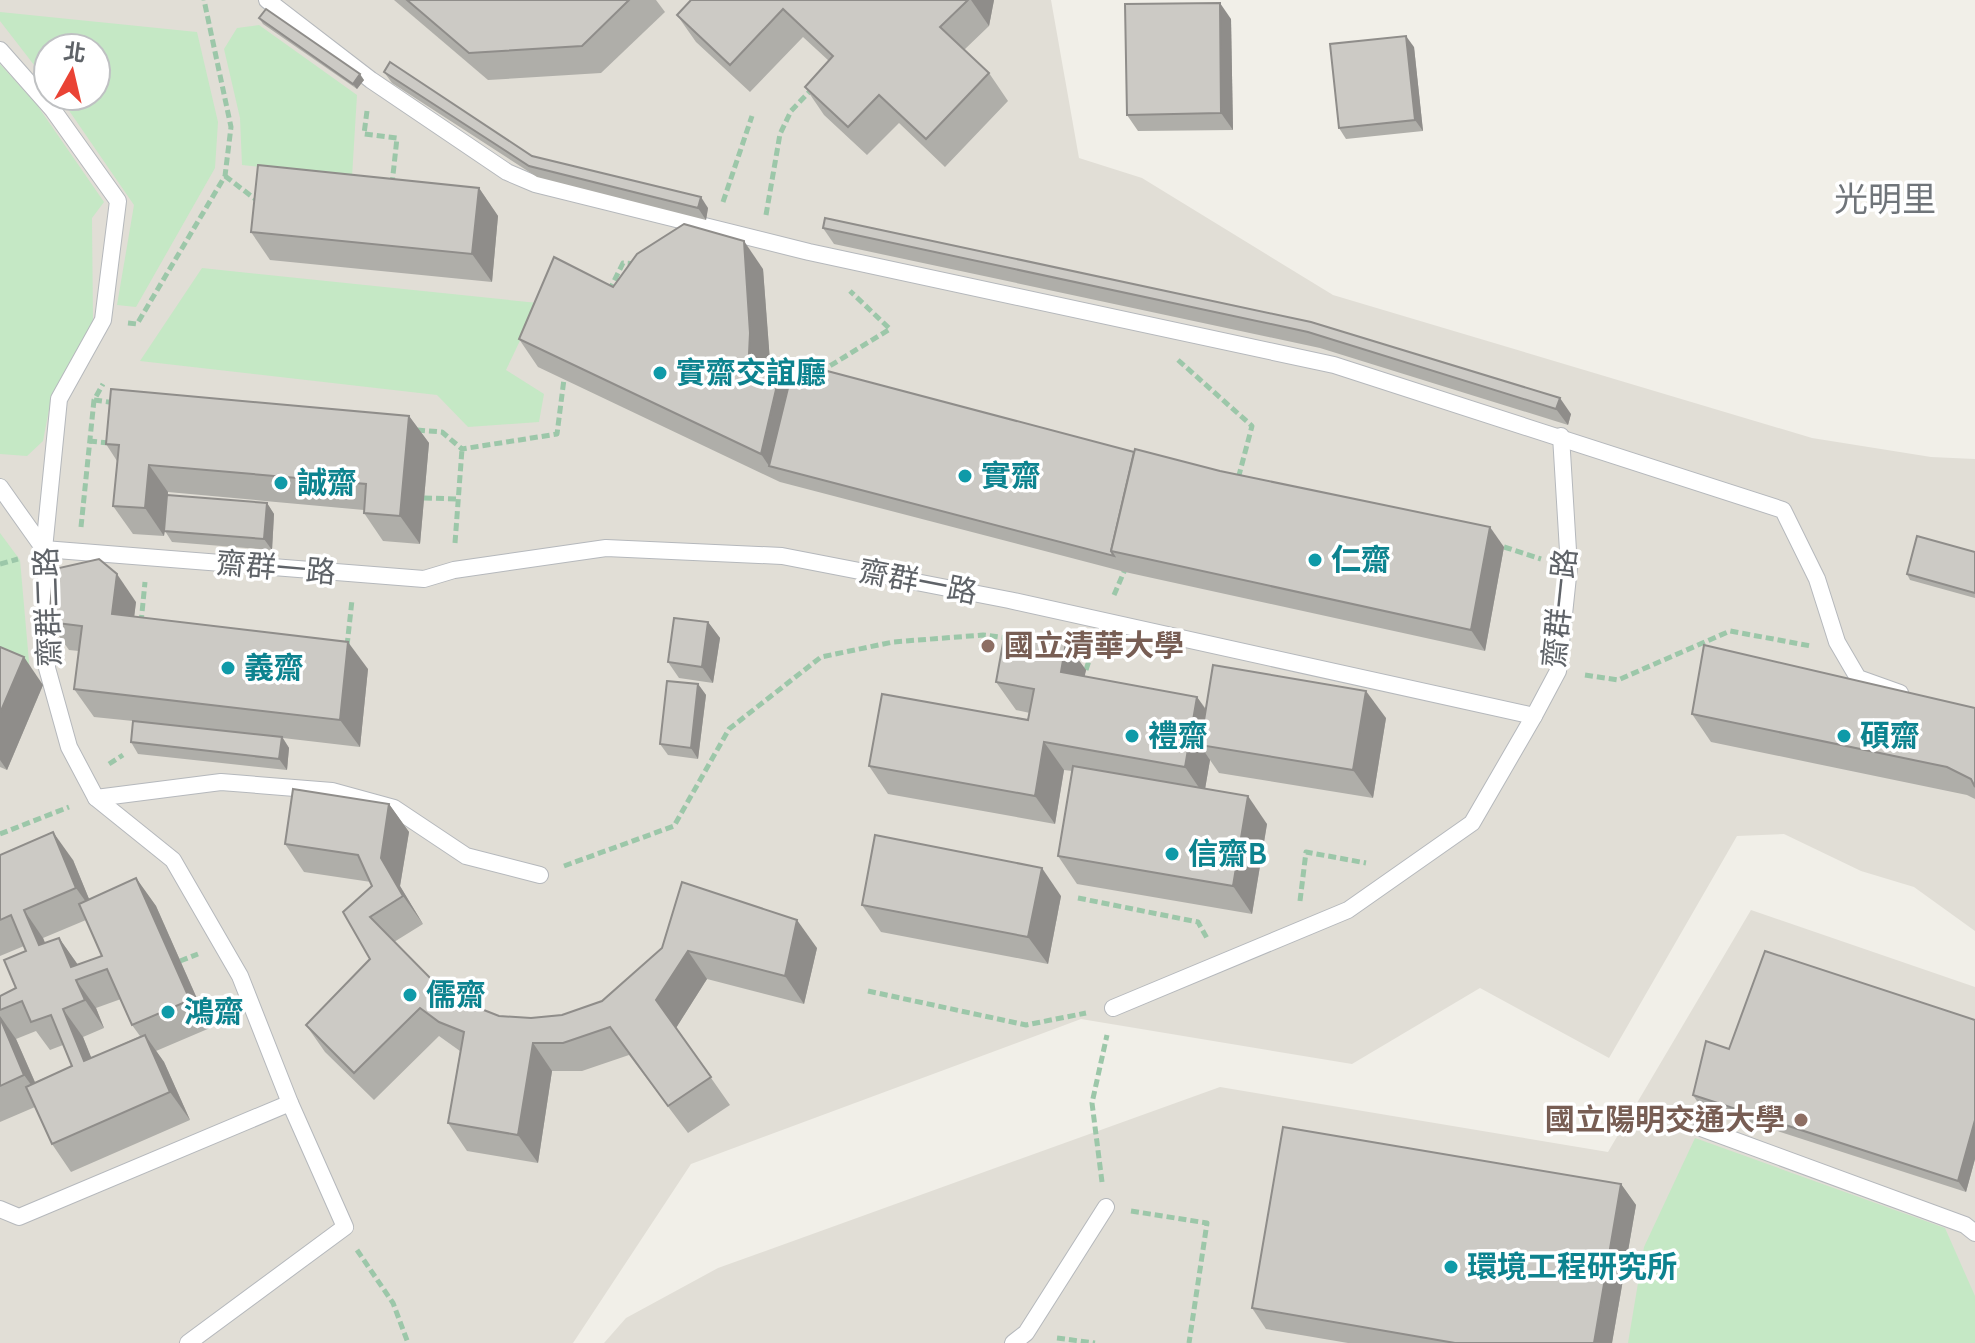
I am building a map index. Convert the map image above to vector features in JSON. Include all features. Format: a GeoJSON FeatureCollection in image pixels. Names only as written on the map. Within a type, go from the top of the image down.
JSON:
{"type":"FeatureCollection","features":[{"type":"Feature","properties":{"kind":"lane"},"geometry":{"type":"LineString","coordinates":[[267,0],[371,80],[507,172],[535,184],[809,252],[1293,354],[1561,436],[1783,510],[1817,579],[1837,642],[1858,678],[1913,696]]}},
{"type":"Feature","properties":{"kind":"lane","name":"齋群二路"},"geometry":{"type":"LineString","coordinates":[[0,50],[53,110],[118,201],[103,320],[59,399],[44,549],[48,611],[47,668],[69,747],[96,798],[173,860],[240,976],[290,1103],[345,1227]]}},
{"type":"Feature","properties":{"kind":"lane","name":"齋群一路"},"geometry":{"type":"LineString","coordinates":[[44,549],[424,579],[454,570],[606,548],[782,556],[1009,600],[1534,716],[1558,671],[1569,567],[1561,436]]}},
{"type":"Feature","properties":{"kind":"lane"},"geometry":{"type":"LineString","coordinates":[[0,487],[44,549]]}},
{"type":"Feature","properties":{"kind":"lane"},"geometry":{"type":"LineString","coordinates":[[1113,1008],[1348,910],[1472,823],[1534,716]]}},
{"type":"Feature","properties":{"kind":"lane"},"geometry":{"type":"LineString","coordinates":[[96,798],[221,782],[332,791],[394,808],[466,856],[540,875]]}},
{"type":"Feature","properties":{"kind":"lane"},"geometry":{"type":"LineString","coordinates":[[0,1209],[19,1217],[290,1103]]}},
{"type":"Feature","properties":{"kind":"lane"},"geometry":{"type":"LineString","coordinates":[[1701,1128],[1965,1225],[1975,1233]]}},
{"type":"Feature","properties":{"kind":"lane"},"geometry":{"type":"LineString","coordinates":[[1020,1338],[1106,1207]]}},
{"type":"Feature","properties":{"kind":"lane"},"geometry":{"type":"LineString","coordinates":[[188,1343],[345,1227]]}},
{"type":"Feature","properties":{"kind":"path"},"geometry":{"type":"LineString","coordinates":[[103,320],[137,324],[225,176],[231,127],[204,0]]}},
{"type":"Feature","properties":{"kind":"path"},"geometry":{"type":"LineString","coordinates":[[371,80],[364,134],[397,138],[391,191]]}},
{"type":"Feature","properties":{"kind":"path"},"geometry":{"type":"LineString","coordinates":[[762,239],[780,134],[791,111],[812,89]]}},
{"type":"Feature","properties":{"kind":"path"},"geometry":{"type":"LineString","coordinates":[[715,228],[752,116]]}},
{"type":"Feature","properties":{"kind":"path"},"geometry":{"type":"LineString","coordinates":[[225,176],[264,205]]}},
{"type":"Feature","properties":{"kind":"path"},"geometry":{"type":"LineString","coordinates":[[808,379],[890,329],[809,252]]}},
{"type":"Feature","properties":{"kind":"path"},"geometry":{"type":"LineString","coordinates":[[604,300],[623,263],[651,265]]}},
{"type":"Feature","properties":{"kind":"path"},"geometry":{"type":"LineString","coordinates":[[1168,352],[1252,426],[1235,491]]}},
{"type":"Feature","properties":{"kind":"path"},"geometry":{"type":"LineString","coordinates":[[411,429],[442,432],[462,449],[557,434],[564,379]]}},
{"type":"Feature","properties":{"kind":"path"},"geometry":{"type":"LineString","coordinates":[[78,552],[94,400],[120,403]]}},
{"type":"Feature","properties":{"kind":"path"},"geometry":{"type":"LineString","coordinates":[[91,441],[115,444]]}},
{"type":"Feature","properties":{"kind":"path"},"geometry":{"type":"LineString","coordinates":[[454,570],[462,449]]}},
{"type":"Feature","properties":{"kind":"path"},"geometry":{"type":"LineString","coordinates":[[424,498],[459,499]]}},
{"type":"Feature","properties":{"kind":"path"},"geometry":{"type":"LineString","coordinates":[[1504,547],[1569,567]]}},
{"type":"Feature","properties":{"kind":"path"},"geometry":{"type":"LineString","coordinates":[[140,629],[148,557]]}},
{"type":"Feature","properties":{"kind":"path"},"geometry":{"type":"LineString","coordinates":[[1125,572],[1129,557]]}},
{"type":"Feature","properties":{"kind":"path"},"geometry":{"type":"LineString","coordinates":[[347,653],[352,597]]}},
{"type":"Feature","properties":{"kind":"path"},"geometry":{"type":"LineString","coordinates":[[1558,671],[1618,680],[1730,631],[1843,653]]}},
{"type":"Feature","properties":{"kind":"path"},"geometry":{"type":"LineString","coordinates":[[540,875],[674,826],[729,729],[821,657],[893,642],[983,635],[1014,639]]}},
{"type":"Feature","properties":{"kind":"path"},"geometry":{"type":"LineString","coordinates":[[1077,647],[1093,649]]}},
{"type":"Feature","properties":{"kind":"path"},"geometry":{"type":"LineString","coordinates":[[0,834],[96,798]]}},
{"type":"Feature","properties":{"kind":"path"},"geometry":{"type":"LineString","coordinates":[[1297,930],[1306,852],[1372,863],[1385,883]]}},
{"type":"Feature","properties":{"kind":"path"},"geometry":{"type":"LineString","coordinates":[[1078,898],[1198,922],[1219,962]]}},
{"type":"Feature","properties":{"kind":"path"},"geometry":{"type":"LineString","coordinates":[[868,991],[1026,1025],[1113,1008],[1092,1103],[1106,1207],[1207,1223],[1189,1343]]}},
{"type":"Feature","properties":{"kind":"path"},"geometry":{"type":"LineString","coordinates":[[345,1227],[360,1257],[393,1303],[408,1343]]}},
{"type":"Feature","properties":{"kind":"path"},"geometry":{"type":"LineString","coordinates":[[1020,1338],[1095,1343]]}},
{"type":"Feature","properties":{"kind":"shaded area","name":"國立清華大學"},"geometry":{"type":"Polygon","coordinates":[[[0,0],[1051,0],[1079,158],[1142,178],[1333,295],[1812,438],[1931,457],[1975,459],[1975,931],[1914,887],[1861,871],[1784,834],[1737,836],[1609,1058],[1480,988],[1352,1064],[1081,1019],[691,1164],[573,1343],[0,1343],[0,0]]]}},
{"type":"Feature","properties":{"kind":"shaded area","name":"國立陽明交通大學"},"geometry":{"type":"Polygon","coordinates":[[[1751,910],[1975,987],[1975,1343],[604,1343],[626,1318],[718,1268],[1220,1087],[1608,1152],[1751,910]]]}},
{"type":"Feature","properties":{"kind":"green space"},"geometry":{"type":"Polygon","coordinates":[[[0,12],[197,32],[218,122],[215,168],[136,307],[117,305],[134,205],[70,112],[112,112],[112,32],[32,32],[32,62],[0,21],[0,12]]]}},
{"type":"Feature","properties":{"kind":"green space"},"geometry":{"type":"Polygon","coordinates":[[[259,25],[357,95],[352,177],[242,165],[240,118],[224,49],[237,28],[259,25]]]}},
{"type":"Feature","properties":{"kind":"green space"},"geometry":{"type":"Polygon","coordinates":[[[0,64],[32,99],[32,112],[42,112],[104,202],[92,218],[93,322],[51,399],[43,441],[27,456],[0,454],[0,64]]]}},
{"type":"Feature","properties":{"kind":"green space"},"geometry":{"type":"Polygon","coordinates":[[[202,268],[538,303],[506,370],[544,394],[539,422],[468,427],[437,395],[140,361],[202,268]]]}},
{"type":"Feature","properties":{"kind":"green space"},"geometry":{"type":"Polygon","coordinates":[[[0,533],[20,560],[30,673],[0,659],[0,533]]]}},
{"type":"Feature","properties":{"kind":"green space"},"geometry":{"type":"Polygon","coordinates":[[[1695,1138],[1945,1228],[1975,1296],[1975,1343],[1628,1343],[1644,1247],[1695,1138]]]}},
{"type":"Feature","properties":{"kind":"building"},"geometry":{"type":"Polygon","coordinates":[[[407,0],[629,0],[582,46],[469,53],[407,0]]]}},
{"type":"Feature","properties":{"kind":"building"},"geometry":{"type":"Polygon","coordinates":[[[691,0],[968,0],[940,27],[989,73],[926,139],[879,95],[848,127],[805,87],[833,56],[783,9],[730,65],[677,15],[691,0]]]}},
{"type":"Feature","properties":{"kind":"building"},"geometry":{"type":"Polygon","coordinates":[[[1220,3],[1221,113],[1127,115],[1125,4],[1220,3]]]}},
{"type":"Feature","properties":{"kind":"building"},"geometry":{"type":"Polygon","coordinates":[[[266,9],[360,74],[353,84],[259,18],[266,9]]]}},
{"type":"Feature","properties":{"kind":"building"},"geometry":{"type":"Polygon","coordinates":[[[1406,36],[1415,120],[1339,128],[1330,44],[1406,36]]]}},
{"type":"Feature","properties":{"kind":"building"},"geometry":{"type":"Polygon","coordinates":[[[390,62],[532,156],[701,197],[698,208],[529,166],[384,72],[390,62]]]}},
{"type":"Feature","properties":{"kind":"building"},"geometry":{"type":"Polygon","coordinates":[[[258,165],[479,188],[472,254],[251,232],[258,165]]]}},
{"type":"Feature","properties":{"kind":"building"},"geometry":{"type":"Polygon","coordinates":[[[825,218],[1311,322],[1560,398],[1556,409],[1308,332],[823,228],[825,218]]]}},
{"type":"Feature","properties":{"kind":"building","name":"實齋交誼廳"},"geometry":{"type":"Polygon","coordinates":[[[684,224],[744,241],[749,354],[781,368],[761,454],[519,339],[554,257],[613,287],[637,254],[684,224]]]}},
{"type":"Feature","properties":{"kind":"building","name":"實齋"},"geometry":{"type":"Polygon","coordinates":[[[797,363],[1134,452],[1111,551],[1114,556],[769,466],[797,363]]]}},
{"type":"Feature","properties":{"kind":"building","name":"誠齋"},"geometry":{"type":"Polygon","coordinates":[[[111,389],[409,416],[400,516],[364,513],[366,484],[149,465],[145,508],[113,506],[119,445],[106,444],[111,389]]]}},
{"type":"Feature","properties":{"kind":"building","name":"仁齋"},"geometry":{"type":"Polygon","coordinates":[[[1135,449],[1220,471],[1490,527],[1471,630],[1111,551],[1135,449]]]}},
{"type":"Feature","properties":{"kind":"building"},"geometry":{"type":"Polygon","coordinates":[[[167,495],[267,503],[264,539],[164,531],[167,495]]]}},
{"type":"Feature","properties":{"kind":"building"},"geometry":{"type":"Polygon","coordinates":[[[1917,536],[1975,552],[1975,593],[1907,574],[1917,536]]]}},
{"type":"Feature","properties":{"kind":"building","name":"義齋"},"geometry":{"type":"Polygon","coordinates":[[[99,559],[117,574],[112,614],[348,642],[340,720],[74,689],[82,626],[49,622],[52,586],[59,568],[99,559]]]}},
{"type":"Feature","properties":{"kind":"building"},"geometry":{"type":"Polygon","coordinates":[[[674,618],[708,622],[702,667],[668,662],[674,618]]]}},
{"type":"Feature","properties":{"kind":"building","name":"禮齋"},"geometry":{"type":"Polygon","coordinates":[[[1005,632],[1066,643],[1061,672],[1197,697],[1185,767],[1044,742],[1035,796],[869,766],[882,694],[1028,720],[1034,689],[996,682],[1005,632]]]}},
{"type":"Feature","properties":{"kind":"building","name":"碩齋"},"geometry":{"type":"Polygon","coordinates":[[[1704,645],[1975,708],[1975,787],[1971,779],[1947,767],[1692,714],[1704,645]]]}},
{"type":"Feature","properties":{"kind":"building"},"geometry":{"type":"Polygon","coordinates":[[[0,647],[24,657],[0,713],[0,647]]]}},
{"type":"Feature","properties":{"kind":"building"},"geometry":{"type":"Polygon","coordinates":[[[1213,665],[1366,691],[1353,770],[1200,745],[1213,665]]]}},
{"type":"Feature","properties":{"kind":"building"},"geometry":{"type":"Polygon","coordinates":[[[667,681],[698,684],[691,748],[660,744],[667,681]]]}},
{"type":"Feature","properties":{"kind":"building"},"geometry":{"type":"Polygon","coordinates":[[[133,721],[282,737],[279,759],[131,742],[133,721]]]}},
{"type":"Feature","properties":{"kind":"building","name":"信齋B"},"geometry":{"type":"Polygon","coordinates":[[[1073,766],[1248,796],[1233,886],[1058,856],[1073,766]]]}},
{"type":"Feature","properties":{"kind":"building"},"geometry":{"type":"Polygon","coordinates":[[[293,789],[389,804],[381,858],[403,896],[370,917],[437,985],[466,1003],[499,1016],[531,1018],[562,1015],[602,1001],[662,948],[682,882],[797,920],[785,976],[688,951],[656,1000],[711,1077],[668,1106],[610,1027],[563,1043],[533,1043],[518,1135],[448,1123],[464,1032],[439,1022],[420,1008],[354,1073],[306,1025],[370,959],[343,912],[372,886],[358,855],[285,844],[293,789]]]}},
{"type":"Feature","properties":{"kind":"building"},"geometry":{"type":"Polygon","coordinates":[[[53,832],[76,888],[24,910],[39,945],[59,938],[71,967],[102,956],[79,904],[136,878],[190,1000],[132,1025],[107,969],[76,980],[85,1000],[63,1009],[84,1061],[145,1035],[170,1092],[52,1144],[26,1087],[72,1066],[51,1015],[31,1022],[22,1001],[0,1010],[0,996],[16,988],[4,960],[26,951],[11,915],[0,920],[0,855],[53,832]]]}},
{"type":"Feature","properties":{"kind":"building"},"geometry":{"type":"Polygon","coordinates":[[[875,835],[1042,868],[1028,937],[862,905],[875,835]]]}},
{"type":"Feature","properties":{"kind":"building"},"geometry":{"type":"Polygon","coordinates":[[[1765,951],[1975,1020],[1975,1120],[1958,1181],[1693,1095],[1706,1041],[1729,1049],[1765,951]]]}},
{"type":"Feature","properties":{"kind":"building"},"geometry":{"type":"Polygon","coordinates":[[[0,1018],[24,1075],[0,1086],[0,1018]]]}},
{"type":"Feature","properties":{"kind":"building","name":"環境工程研究所"},"geometry":{"type":"Polygon","coordinates":[[[1283,1127],[1621,1184],[1594,1343],[1455,1343],[1252,1308],[1283,1127]]]}},
{"type":"Feature","properties":{"kind":"place","name":"實齋交誼廳"},"geometry":{"type":"Point","coordinates":[660,373]}},
{"type":"Feature","properties":{"kind":"place","name":"實齋"},"geometry":{"type":"Point","coordinates":[965,476]}},
{"type":"Feature","properties":{"kind":"place","name":"誠齋"},"geometry":{"type":"Point","coordinates":[281,483]}},
{"type":"Feature","properties":{"kind":"place","name":"仁齋"},"geometry":{"type":"Point","coordinates":[1315,560]}},
{"type":"Feature","properties":{"kind":"place","name":"國立清華大學"},"geometry":{"type":"Point","coordinates":[988,646]}},
{"type":"Feature","properties":{"kind":"place","name":"義齋"},"geometry":{"type":"Point","coordinates":[228,668]}},
{"type":"Feature","properties":{"kind":"place","name":"禮齋"},"geometry":{"type":"Point","coordinates":[1132,736]}},
{"type":"Feature","properties":{"kind":"place","name":"碩齋"},"geometry":{"type":"Point","coordinates":[1844,736]}},
{"type":"Feature","properties":{"kind":"place","name":"信齋B"},"geometry":{"type":"Point","coordinates":[1172,854]}},
{"type":"Feature","properties":{"kind":"place","name":"儒齋"},"geometry":{"type":"Point","coordinates":[410,995]}},
{"type":"Feature","properties":{"kind":"place","name":"鴻齋"},"geometry":{"type":"Point","coordinates":[168,1012]}},
{"type":"Feature","properties":{"kind":"place","name":"國立陽明交通大學"},"geometry":{"type":"Point","coordinates":[1801,1120]}},
{"type":"Feature","properties":{"kind":"place","name":"環境工程研究所"},"geometry":{"type":"Point","coordinates":[1451,1267]}},
{"type":"Feature","properties":{"kind":"district","name":"光明里"},"geometry":{"type":"Point","coordinates":[1885,199]}}]}
